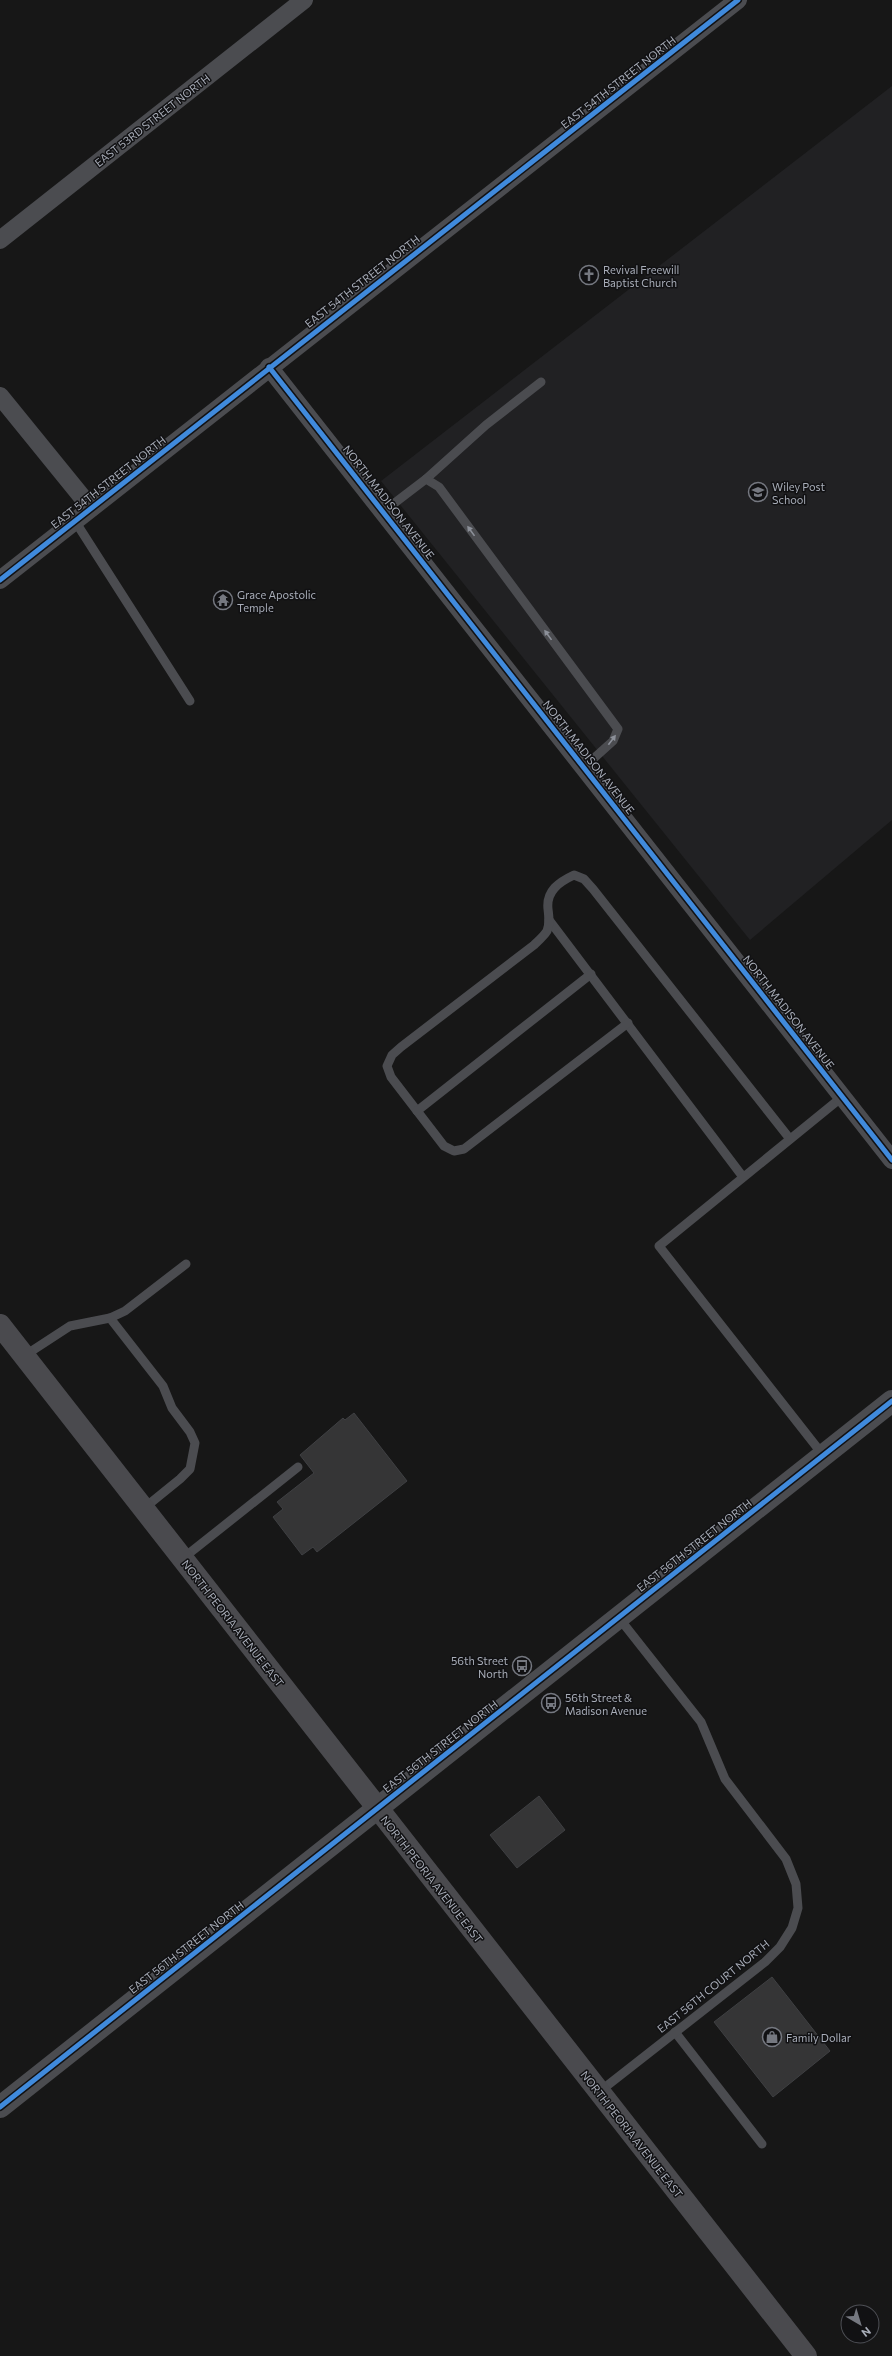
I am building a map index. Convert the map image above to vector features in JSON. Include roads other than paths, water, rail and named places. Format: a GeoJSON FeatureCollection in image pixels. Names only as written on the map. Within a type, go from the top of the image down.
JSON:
{"type":"FeatureCollection","features":[{"type":"Feature","properties":{"kind":"main road","name":"NORTH PEORIA AVENUE EAST"},"geometry":{"type":"LineString","coordinates":[[0,1325],[806,2356]]}},
{"type":"Feature","properties":{"kind":"street","name":"EAST 53RD STREET NORTH"},"geometry":{"type":"LineString","coordinates":[[0,240],[304,0]]}},
{"type":"Feature","properties":{"kind":"street","name":"EAST 54TH STREET NORTH"},"geometry":{"type":"LineString","coordinates":[[0,580],[269,367],[738,0]]}},
{"type":"Feature","properties":{"kind":"street","name":"NORTH MADISON AVENUE"},"geometry":{"type":"LineString","coordinates":[[269,367],[892,1160]]}},
{"type":"Feature","properties":{"kind":"street"},"geometry":{"type":"LineString","coordinates":[[0,396],[91,508]]}},
{"type":"Feature","properties":{"kind":"street","name":"EAST 56TH STREET NORTH"},"geometry":{"type":"LineString","coordinates":[[0,2107],[892,1401]]}},
{"type":"Feature","properties":{"kind":"lane"},"geometry":{"type":"LineString","coordinates":[[384,512],[426,479],[486,425],[541,382]]}},
{"type":"Feature","properties":{"kind":"lane"},"geometry":{"type":"LineString","coordinates":[[426,479],[439,487],[618,729],[613,741],[584,767]]}},
{"type":"Feature","properties":{"kind":"lane"},"geometry":{"type":"LineString","coordinates":[[75,520],[190,701]]}},
{"type":"Feature","properties":{"kind":"lane"},"geometry":{"type":"LineString","coordinates":[[743,1178],[550,920],[547,907],[550,892],[561,881],[574,875],[584,879],[790,1139]]}},
{"type":"Feature","properties":{"kind":"lane"},"geometry":{"type":"LineString","coordinates":[[550,920],[547,931],[534,945],[392,1055],[387,1066],[391,1077],[444,1146],[454,1151],[464,1149],[628,1024]]}},
{"type":"Feature","properties":{"kind":"lane"},"geometry":{"type":"LineString","coordinates":[[417,1111],[591,974]]}},
{"type":"Feature","properties":{"kind":"lane"},"geometry":{"type":"LineString","coordinates":[[823,1455],[659,1246],[842,1097]]}},
{"type":"Feature","properties":{"kind":"lane"},"geometry":{"type":"LineString","coordinates":[[24,1356],[70,1326],[110,1318],[130,1308],[186,1264]]}},
{"type":"Feature","properties":{"kind":"lane"},"geometry":{"type":"LineString","coordinates":[[110,1318],[163,1386],[168,1400],[195,1443],[190,1469],[143,1509]]}},
{"type":"Feature","properties":{"kind":"lane"},"geometry":{"type":"LineString","coordinates":[[182,1559],[298,1467]]}},
{"type":"Feature","properties":{"kind":"lane","name":"EAST 56TH COURT NORTH"},"geometry":{"type":"LineString","coordinates":[[599,2092],[765,1962],[780,1947],[792,1928],[798,1908],[796,1884],[786,1859],[725,1779],[701,1722],[619,1618]]}},
{"type":"Feature","properties":{"kind":"lane"},"geometry":{"type":"LineString","coordinates":[[674,2032],[762,2144]]}},
{"type":"Feature","properties":{"kind":"place","name":"Revival Freewill Baptist Church"},"geometry":{"type":"Point","coordinates":[589,275]}},
{"type":"Feature","properties":{"kind":"place","name":"Wiley Post School"},"geometry":{"type":"Point","coordinates":[758,492]}},
{"type":"Feature","properties":{"kind":"place","name":"Grace Apostolic Temple"},"geometry":{"type":"Point","coordinates":[223,600]}},
{"type":"Feature","properties":{"kind":"place","name":"56th Street North"},"geometry":{"type":"Point","coordinates":[522,1666]}},
{"type":"Feature","properties":{"kind":"place","name":"56th Street & Madison Avenue"},"geometry":{"type":"Point","coordinates":[551,1703]}},
{"type":"Feature","properties":{"kind":"place","name":"Family Dollar"},"geometry":{"type":"Point","coordinates":[772,2037]}}]}
